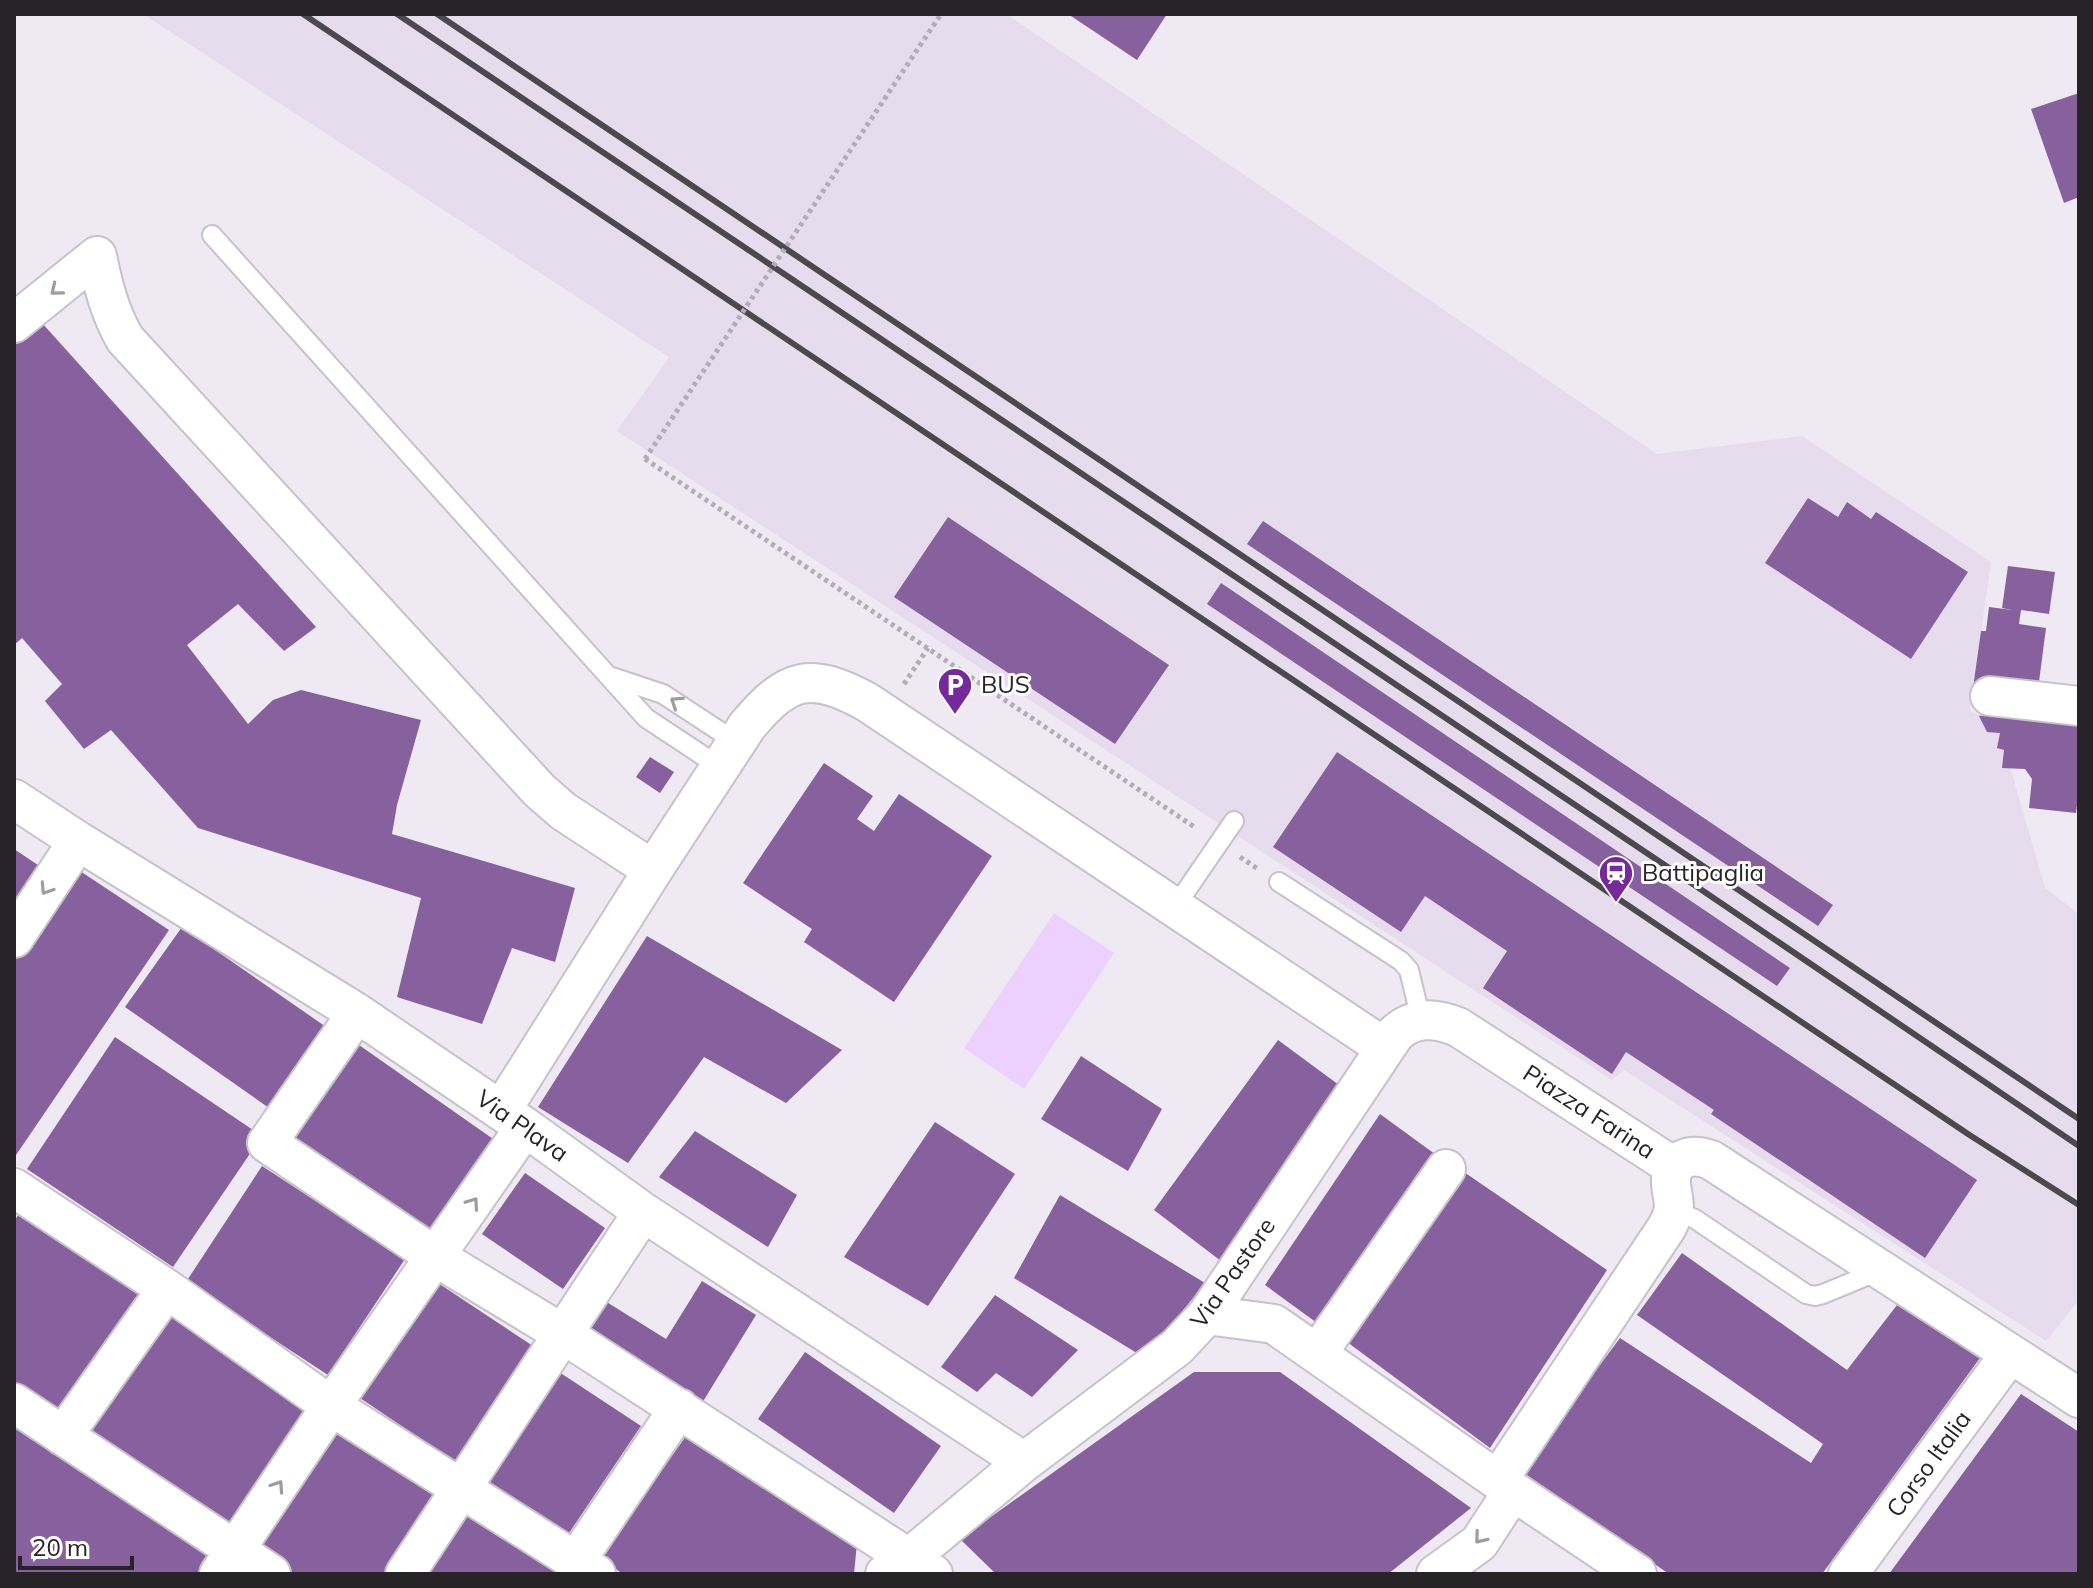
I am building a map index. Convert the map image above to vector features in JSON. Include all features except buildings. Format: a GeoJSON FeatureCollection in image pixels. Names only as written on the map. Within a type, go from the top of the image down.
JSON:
{"type":"FeatureCollection","features":[{"type":"Feature","properties":{"kind":"street"},"geometry":{"type":"LineString","coordinates":[[14,323],[97,256],[109,306],[125,339],[539,790],[563,811],[653,870]]}},
{"type":"Feature","properties":{"kind":"street"},"geometry":{"type":"LineString","coordinates":[[227,1562],[436,1257],[653,870],[761,709],[787,688],[814,682],[841,687],[876,707],[1385,1048]]}},
{"type":"Feature","properties":{"kind":"street"},"geometry":{"type":"LineString","coordinates":[[1990,696],[2079,706]]}},
{"type":"Feature","properties":{"kind":"street","name":"Via Plava"},"geometry":{"type":"LineString","coordinates":[[14,799],[357,1013],[643,1212],[1024,1462]]}},
{"type":"Feature","properties":{"kind":"street"},"geometry":{"type":"LineString","coordinates":[[14,938],[78,841]]}},
{"type":"Feature","properties":{"kind":"street"},"geometry":{"type":"LineString","coordinates":[[357,1013],[267,1143],[436,1257],[679,1408],[909,1569]]}},
{"type":"Feature","properties":{"kind":"street","name":"Via Pastore"},"geometry":{"type":"LineString","coordinates":[[909,1569],[1024,1462],[1177,1347],[1207,1315],[1385,1048],[1403,1027],[1421,1020]]}},
{"type":"Feature","properties":{"kind":"street","name":"Piazza Farina"},"geometry":{"type":"LineString","coordinates":[[1421,1020],[1458,1027],[1674,1167],[1684,1157],[1711,1160],[2010,1354]]}},
{"type":"Feature","properties":{"kind":"street"},"geometry":{"type":"LineString","coordinates":[[1436,1574],[1479,1543],[1506,1486],[1667,1227],[1674,1210],[1670,1175],[1674,1167]]}},
{"type":"Feature","properties":{"kind":"street"},"geometry":{"type":"LineString","coordinates":[[1317,1354],[1446,1169]]}},
{"type":"Feature","properties":{"kind":"street"},"geometry":{"type":"LineString","coordinates":[[14,1189],[167,1289],[331,1406],[586,1568],[679,1408]]}},
{"type":"Feature","properties":{"kind":"street"},"geometry":{"type":"LineString","coordinates":[[405,1574],[643,1212]]}},
{"type":"Feature","properties":{"kind":"street"},"geometry":{"type":"LineString","coordinates":[[63,1436],[167,1289]]}},
{"type":"Feature","properties":{"kind":"street"},"geometry":{"type":"LineString","coordinates":[[1207,1315],[1274,1324],[1637,1574]]}},
{"type":"Feature","properties":{"kind":"street"},"geometry":{"type":"LineString","coordinates":[[2010,1354],[2079,1398]]}},
{"type":"Feature","properties":{"kind":"street","name":"Corso Italia"},"geometry":{"type":"LineString","coordinates":[[1848,1574],[2010,1354]]}},
{"type":"Feature","properties":{"kind":"street"},"geometry":{"type":"LineString","coordinates":[[14,1403],[63,1436],[227,1562],[271,1574]]}},
{"type":"Feature","properties":{"kind":"lane"},"geometry":{"type":"LineString","coordinates":[[212,235],[646,718],[728,754]]}},
{"type":"Feature","properties":{"kind":"lane"},"geometry":{"type":"LineString","coordinates":[[610,676],[663,694],[728,754]]}},
{"type":"Feature","properties":{"kind":"lane"},"geometry":{"type":"LineString","coordinates":[[1175,907],[1234,821]]}},
{"type":"Feature","properties":{"kind":"lane"},"geometry":{"type":"LineString","coordinates":[[1279,882],[1401,961],[1409,970],[1421,1020]]}},
{"type":"Feature","properties":{"kind":"lane"},"geometry":{"type":"LineString","coordinates":[[1674,1210],[1695,1219],[1806,1294],[1823,1294],[1882,1269]]}},
{"type":"Feature","properties":{"kind":"path"},"geometry":{"type":"LineString","coordinates":[[941,14],[645,459],[1207,835]]}},
{"type":"Feature","properties":{"kind":"path"},"geometry":{"type":"LineString","coordinates":[[897,695],[928,648]]}},
{"type":"Feature","properties":{"kind":"shaded area"},"geometry":{"type":"Polygon","coordinates":[[[143,14],[1006,14],[1657,454],[1802,436],[1991,562],[1970,711],[1997,722],[2045,888],[2079,914],[2079,1300],[2046,1341],[1624,1070],[1612,1080],[617,431],[669,357],[143,14]]]}},
{"type":"Feature","properties":{"kind":"shaded area"},"geometry":{"type":"Polygon","coordinates":[[[1054,913],[1114,953],[1024,1089],[964,1048],[1054,913]]]}},
{"type":"Feature","properties":{"kind":"railway"},"geometry":{"type":"LineString","coordinates":[[303,14],[1968,1134],[2079,1205]]}},
{"type":"Feature","properties":{"kind":"railway"},"geometry":{"type":"LineString","coordinates":[[397,14],[2079,1146]]}},
{"type":"Feature","properties":{"kind":"railway"},"geometry":{"type":"LineString","coordinates":[[437,14],[2079,1119]]}},
{"type":"Feature","properties":{"kind":"place","name":"BUS"},"geometry":{"type":"Point","coordinates":[955,716]}},
{"type":"Feature","properties":{"kind":"place","name":"Battipaglia"},"geometry":{"type":"Point","coordinates":[1616,904]}}]}
